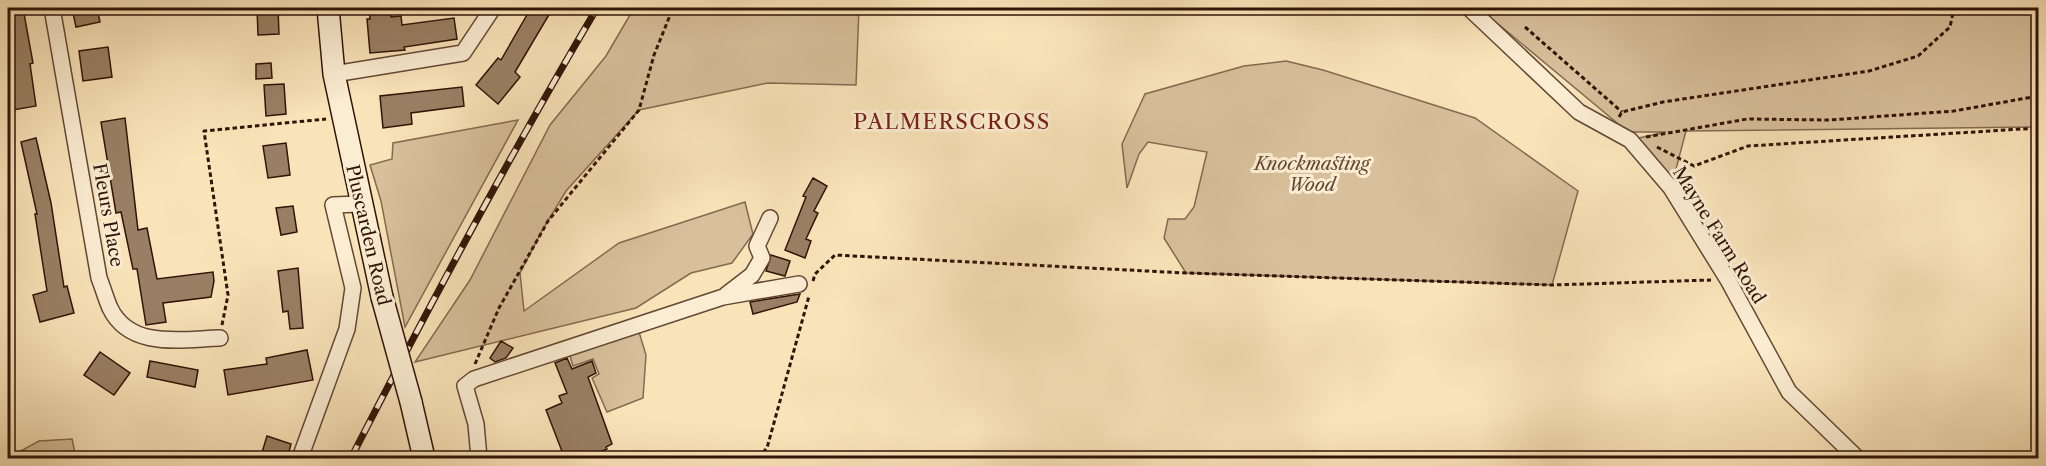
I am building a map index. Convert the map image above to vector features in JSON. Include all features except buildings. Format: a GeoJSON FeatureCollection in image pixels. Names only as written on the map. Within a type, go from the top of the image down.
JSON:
{"type":"FeatureCollection","features":[{"type":"Feature","properties":{"kind":"main road","name":"Pluscarden Road"},"geometry":{"type":"LineString","coordinates":[[328,8],[334,74],[360,204],[424,459]]}},
{"type":"Feature","properties":{"kind":"street","name":"Fleurs Place"},"geometry":{"type":"LineString","coordinates":[[52,8],[99,278],[111,310],[127,329],[151,340],[220,338]]}},
{"type":"Feature","properties":{"kind":"street"},"geometry":{"type":"LineString","coordinates":[[334,74],[463,53],[492,8]]}},
{"type":"Feature","properties":{"kind":"street","name":"Mayne Farm Road"},"geometry":{"type":"LineString","coordinates":[[1469,8],[1579,112],[1629,140],[1671,188],[1728,280],[1789,392],[1857,459]]}},
{"type":"Feature","properties":{"kind":"street"},"geometry":{"type":"LineString","coordinates":[[300,459],[347,329],[353,288],[333,205],[360,204]]}},
{"type":"Feature","properties":{"kind":"street"},"geometry":{"type":"LineString","coordinates":[[723,297],[752,275],[762,258],[757,246],[770,218]]}},
{"type":"Feature","properties":{"kind":"street"},"geometry":{"type":"LineString","coordinates":[[479,459],[477,424],[465,386],[474,379],[723,297],[799,284]]}},
{"type":"Feature","properties":{"kind":"path"},"geometry":{"type":"LineString","coordinates":[[465,386],[499,308],[548,221],[639,110],[654,55],[673,8]]}},
{"type":"Feature","properties":{"kind":"path"},"geometry":{"type":"LineString","coordinates":[[1610,129],[1622,112],[1663,102],[1869,71],[1918,56],[1950,27],[1954,8]]}},
{"type":"Feature","properties":{"kind":"path"},"geometry":{"type":"LineString","coordinates":[[1525,27],[1622,112]]}},
{"type":"Feature","properties":{"kind":"path"},"geometry":{"type":"LineString","coordinates":[[2038,96],[1954,111],[1830,120],[1747,119],[1640,138],[1694,166],[1748,146],[2038,128]]}},
{"type":"Feature","properties":{"kind":"path"},"geometry":{"type":"LineString","coordinates":[[220,338],[228,295],[204,131],[343,117]]}},
{"type":"Feature","properties":{"kind":"path"},"geometry":{"type":"LineString","coordinates":[[758,459],[767,448],[815,274],[835,255],[1186,273],[1552,285],[1728,280]]}},
{"type":"Feature","properties":{"kind":"green space"},"geometry":{"type":"Polygon","coordinates":[[[634,8],[859,8],[856,85],[768,83],[639,110],[566,191],[543,229],[520,273],[524,311],[619,243],[745,202],[753,234],[732,263],[691,273],[636,308],[415,362],[470,280],[550,125],[606,56],[634,8]]]}},
{"type":"Feature","properties":{"kind":"green space"},"geometry":{"type":"Polygon","coordinates":[[[1479,8],[2038,8],[2038,127],[1686,131],[1671,188],[1630,140],[1666,132],[1628,132],[1479,8]]]}},
{"type":"Feature","properties":{"kind":"green space","name":"Knockmasting Wood"},"geometry":{"type":"Polygon","coordinates":[[[1286,61],[1323,70],[1475,118],[1578,191],[1552,285],[1186,273],[1164,238],[1168,219],[1185,219],[1194,207],[1207,152],[1148,142],[1139,154],[1127,188],[1122,144],[1145,94],[1244,66],[1286,61]]]}},
{"type":"Feature","properties":{"kind":"green space"},"geometry":{"type":"Polygon","coordinates":[[[518,120],[405,327],[381,201],[370,165],[392,159],[393,143],[518,120]]]}},
{"type":"Feature","properties":{"kind":"green space"},"geometry":{"type":"Polygon","coordinates":[[[639,332],[646,355],[643,398],[607,412],[592,378],[599,374],[593,359],[573,366],[569,353],[639,332]]]}},
{"type":"Feature","properties":{"kind":"green space"},"geometry":{"type":"Polygon","coordinates":[[[72,439],[76,458],[8,458],[39,441],[72,439]]]}},
{"type":"Feature","properties":{"kind":"railway"},"geometry":{"type":"LineString","coordinates":[[351,458],[471,231],[597,8]]}},
{"type":"Feature","properties":{"kind":"district","name":"PALMERSCROSS"},"geometry":{"type":"Point","coordinates":[952,121]}}]}
